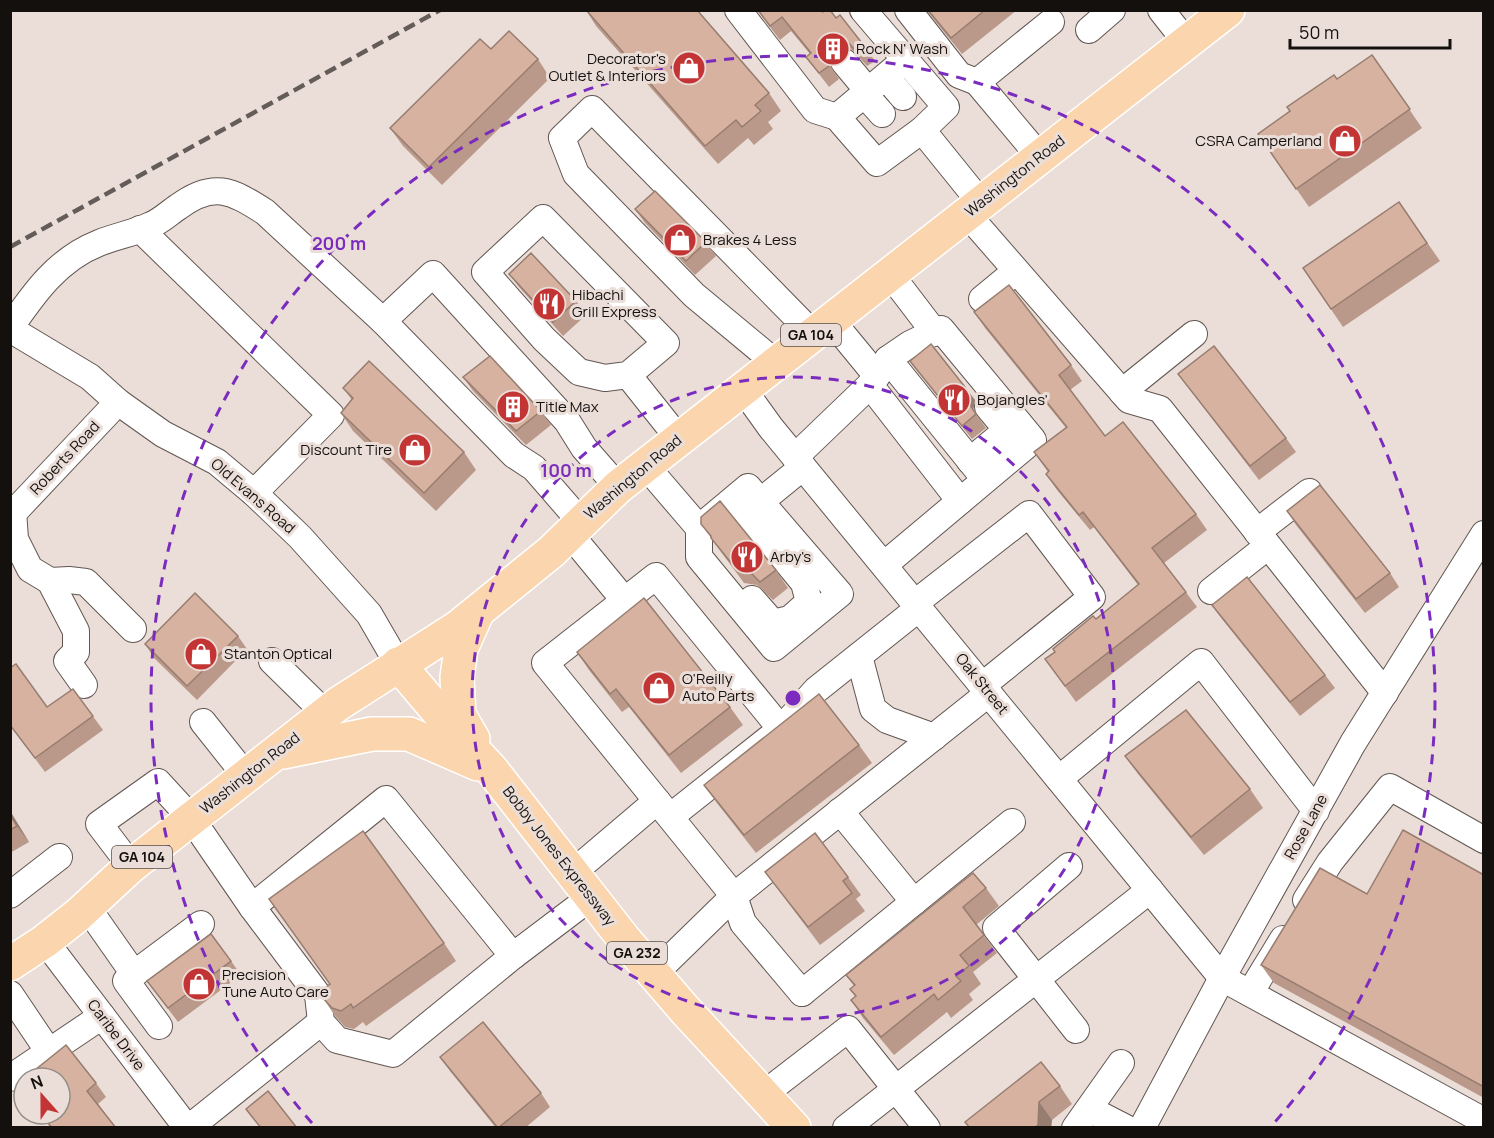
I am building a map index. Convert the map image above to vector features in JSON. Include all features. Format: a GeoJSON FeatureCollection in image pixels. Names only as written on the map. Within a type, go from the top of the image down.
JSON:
{"type":"FeatureCollection","features":[{"type":"Feature","properties":{"kind":"main road","name":"Washington Road"},"geometry":{"type":"LineString","coordinates":[[21,952],[87,907],[131,866],[326,714],[398,663],[457,628],[551,552],[618,487],[645,465],[1228,10]]}},
{"type":"Feature","properties":{"kind":"main road"},"geometry":{"type":"LineString","coordinates":[[478,610],[461,649],[457,677],[459,715],[491,770]]}},
{"type":"Feature","properties":{"kind":"main road","name":"Bobby Jones Expressway"},"geometry":{"type":"LineString","coordinates":[[398,663],[491,770],[654,974],[794,1128]]}},
{"type":"Feature","properties":{"kind":"main road"},"geometry":{"type":"LineString","coordinates":[[275,753],[372,734],[409,734],[491,770]]}},
{"type":"Feature","properties":{"kind":"street"},"geometry":{"type":"LineString","coordinates":[[738,10],[815,110],[837,117],[878,163],[906,120],[946,107],[863,10]]}},
{"type":"Feature","properties":{"kind":"street"},"geometry":{"type":"LineString","coordinates":[[908,10],[959,75],[977,82],[1040,157]]}},
{"type":"Feature","properties":{"kind":"street"},"geometry":{"type":"LineString","coordinates":[[1089,30],[1112,10]]}},
{"type":"Feature","properties":{"kind":"street"},"geometry":{"type":"LineString","coordinates":[[1161,10],[1187,43]]}},
{"type":"Feature","properties":{"kind":"street"},"geometry":{"type":"LineString","coordinates":[[977,82],[1051,22]]}},
{"type":"Feature","properties":{"kind":"street"},"geometry":{"type":"LineString","coordinates":[[837,117],[905,60]]}},
{"type":"Feature","properties":{"kind":"street"},"geometry":{"type":"LineString","coordinates":[[844,62],[906,120],[974,208],[1016,271],[1129,400],[1160,409],[1385,693]]}},
{"type":"Feature","properties":{"kind":"street"},"geometry":{"type":"LineString","coordinates":[[777,364],[694,295],[576,174],[562,138],[592,109],[822,327],[878,373],[977,471]]}},
{"type":"Feature","properties":{"kind":"street"},"geometry":{"type":"LineString","coordinates":[[10,328],[51,274],[76,254],[99,243],[153,225],[194,195],[213,190],[229,192],[245,199],[265,212],[383,321],[514,455],[534,468],[625,601]]}},
{"type":"Feature","properties":{"kind":"street"},"geometry":{"type":"LineString","coordinates":[[543,218],[666,343],[628,375],[605,378],[579,372],[544,339],[485,272],[543,218]]}},
{"type":"Feature","properties":{"kind":"street"},"geometry":{"type":"LineString","coordinates":[[140,229],[331,415],[254,493]]}},
{"type":"Feature","properties":{"kind":"street"},"geometry":{"type":"LineString","coordinates":[[982,298],[1016,271]]}},
{"type":"Feature","properties":{"kind":"street"},"geometry":{"type":"LineString","coordinates":[[383,321],[434,274],[567,421],[584,448],[618,487]]}},
{"type":"Feature","properties":{"kind":"street"},"geometry":{"type":"LineString","coordinates":[[884,565],[960,501],[977,471],[1033,440],[890,274]]}},
{"type":"Feature","properties":{"kind":"street","name":"Old Evans Road"},"geometry":{"type":"LineString","coordinates":[[10,328],[90,377],[118,402],[163,434],[217,462],[254,493],[300,537],[369,614],[398,663]]}},
{"type":"Feature","properties":{"kind":"street"},"geometry":{"type":"LineString","coordinates":[[760,502],[878,373],[910,344],[938,331]]}},
{"type":"Feature","properties":{"kind":"street"},"geometry":{"type":"LineString","coordinates":[[1122,392],[1194,334]]}},
{"type":"Feature","properties":{"kind":"street"},"geometry":{"type":"LineString","coordinates":[[878,373],[960,501]]}},
{"type":"Feature","properties":{"kind":"street"},"geometry":{"type":"LineString","coordinates":[[628,375],[679,439]]}},
{"type":"Feature","properties":{"kind":"street","name":"Oak Street"},"geometry":{"type":"LineString","coordinates":[[743,389],[799,462],[1222,978]]}},
{"type":"Feature","properties":{"kind":"street","name":"Roberts Road"},"geometry":{"type":"LineString","coordinates":[[12,512],[118,402]]}},
{"type":"Feature","properties":{"kind":"street"},"geometry":{"type":"LineString","coordinates":[[645,465],[699,528],[699,557],[774,648],[840,594],[748,487],[699,528]]}},
{"type":"Feature","properties":{"kind":"street"},"geometry":{"type":"LineString","coordinates":[[1211,591],[1309,492]]}},
{"type":"Feature","properties":{"kind":"street"},"geometry":{"type":"LineString","coordinates":[[706,566],[729,574],[773,623],[790,619],[809,602],[804,583],[735,499]]}},
{"type":"Feature","properties":{"kind":"street"},"geometry":{"type":"LineString","coordinates":[[12,512],[15,539],[30,569],[50,581],[76,631],[76,652],[67,661],[84,685]]}},
{"type":"Feature","properties":{"kind":"street"},"geometry":{"type":"LineString","coordinates":[[131,866],[99,824],[158,782],[192,818],[252,907],[325,1008],[337,1040],[361,1039],[393,1054],[513,956],[581,885],[663,809],[782,729],[816,690],[1029,514],[1092,597],[933,737],[734,896],[654,974]]}},
{"type":"Feature","properties":{"kind":"street","name":"Rose Lane"},"geometry":{"type":"LineString","coordinates":[[1140,1127],[1353,743],[1483,534]]}},
{"type":"Feature","properties":{"kind":"street"},"geometry":{"type":"LineString","coordinates":[[782,729],[656,576],[545,663],[734,896],[743,923],[802,993],[1012,822]]}},
{"type":"Feature","properties":{"kind":"street"},"geometry":{"type":"LineString","coordinates":[[50,581],[86,582],[133,629]]}},
{"type":"Feature","properties":{"kind":"street"},"geometry":{"type":"LineString","coordinates":[[859,656],[873,710],[887,720],[933,737]]}},
{"type":"Feature","properties":{"kind":"street"},"geometry":{"type":"LineString","coordinates":[[272,661],[326,714]]}},
{"type":"Feature","properties":{"kind":"street"},"geometry":{"type":"LineString","coordinates":[[1059,778],[1201,662],[1316,811]]}},
{"type":"Feature","properties":{"kind":"street"},"geometry":{"type":"LineString","coordinates":[[203,722],[246,776]]}},
{"type":"Feature","properties":{"kind":"street"},"geometry":{"type":"LineString","coordinates":[[1250,993],[1330,862],[1390,787],[1484,840]]}},
{"type":"Feature","properties":{"kind":"street"},"geometry":{"type":"LineString","coordinates":[[252,907],[386,799],[513,956]]}},
{"type":"Feature","properties":{"kind":"street"},"geometry":{"type":"LineString","coordinates":[[840,811],[914,902]]}},
{"type":"Feature","properties":{"kind":"street"},"geometry":{"type":"LineString","coordinates":[[10,895],[59,857]]}},
{"type":"Feature","properties":{"kind":"street"},"geometry":{"type":"LineString","coordinates":[[1069,866],[996,928],[1076,1030]]}},
{"type":"Feature","properties":{"kind":"street"},"geometry":{"type":"LineString","coordinates":[[846,1128],[1150,890]]}},
{"type":"Feature","properties":{"kind":"street"},"geometry":{"type":"LineString","coordinates":[[87,907],[159,1026]]}},
{"type":"Feature","properties":{"kind":"street"},"geometry":{"type":"LineString","coordinates":[[10,1078],[49,1052],[98,1010],[130,977],[201,924]]}},
{"type":"Feature","properties":{"kind":"street","name":"Caribe Drive"},"geometry":{"type":"LineString","coordinates":[[21,952],[98,1010],[188,1128]]}},
{"type":"Feature","properties":{"kind":"street"},"geometry":{"type":"LineString","coordinates":[[1222,978],[1484,1121]]}},
{"type":"Feature","properties":{"kind":"street"},"geometry":{"type":"LineString","coordinates":[[10,994],[49,1052]]}},
{"type":"Feature","properties":{"kind":"street"},"geometry":{"type":"LineString","coordinates":[[188,1128],[325,1008]]}},
{"type":"Feature","properties":{"kind":"street"},"geometry":{"type":"LineString","coordinates":[[764,1094],[849,1029],[927,1128]]}},
{"type":"Feature","properties":{"kind":"street"},"geometry":{"type":"LineString","coordinates":[[1121,1063],[1082,1118],[1140,1127]]}},
{"type":"Feature","properties":{"kind":"building","name":"Decorator's Outlet & Interiors"},"geometry":{"type":"Polygon","coordinates":[[[586,10],[697,10],[769,93],[755,105],[761,111],[742,127],[736,120],[705,146],[586,10]]]}},
{"type":"Feature","properties":{"kind":"building"},"geometry":{"type":"Polygon","coordinates":[[[758,10],[821,10],[823,12],[830,10],[836,18],[840,15],[865,47],[858,53],[840,34],[832,33],[825,36],[820,50],[829,66],[819,73],[806,57],[811,53],[782,17],[770,26],[758,10]]]}},
{"type":"Feature","properties":{"kind":"building"},"geometry":{"type":"Polygon","coordinates":[[[928,10],[985,10],[951,38],[928,10]]]}},
{"type":"Feature","properties":{"kind":"building"},"geometry":{"type":"Polygon","coordinates":[[[509,31],[538,59],[429,167],[390,128],[480,39],[491,49],[509,31]]]}},
{"type":"Feature","properties":{"kind":"building","name":"CSRA Camperland"},"geometry":{"type":"Polygon","coordinates":[[[1372,55],[1410,109],[1296,189],[1258,134],[1290,111],[1287,107],[1334,75],[1337,79],[1372,55]]]}},
{"type":"Feature","properties":{"kind":"building"},"geometry":{"type":"Polygon","coordinates":[[[655,191],[706,242],[686,261],[635,209],[655,191]]]}},
{"type":"Feature","properties":{"kind":"building"},"geometry":{"type":"Polygon","coordinates":[[[1399,202],[1427,243],[1331,309],[1303,268],[1399,202]]]}},
{"type":"Feature","properties":{"kind":"building"},"geometry":{"type":"Polygon","coordinates":[[[531,253],[576,301],[553,322],[509,274],[531,253]]]}},
{"type":"Feature","properties":{"kind":"building"},"geometry":{"type":"Polygon","coordinates":[[[1009,285],[1071,365],[1059,375],[1105,436],[1123,422],[1196,514],[1152,548],[1186,592],[1065,686],[1045,659],[1055,652],[1053,649],[1093,616],[1096,619],[1139,584],[1083,512],[1079,515],[1046,474],[1049,471],[1034,452],[1067,427],[974,312],[1009,285]]]}},
{"type":"Feature","properties":{"kind":"building"},"geometry":{"type":"Polygon","coordinates":[[[931,344],[965,387],[964,396],[976,414],[962,426],[910,361],[931,344]]]}},
{"type":"Feature","properties":{"kind":"building"},"geometry":{"type":"Polygon","coordinates":[[[1214,346],[1286,438],[1250,466],[1178,374],[1214,346]]]}},
{"type":"Feature","properties":{"kind":"building"},"geometry":{"type":"Polygon","coordinates":[[[490,356],[541,411],[516,431],[463,377],[490,356]]]}},
{"type":"Feature","properties":{"kind":"building","name":"Discount Tire"},"geometry":{"type":"Polygon","coordinates":[[[369,361],[464,452],[424,493],[341,413],[353,398],[343,388],[369,361]]]}},
{"type":"Feature","properties":{"kind":"building"},"geometry":{"type":"Polygon","coordinates":[[[1320,485],[1390,573],[1356,599],[1287,511],[1320,485]]]}},
{"type":"Feature","properties":{"kind":"building"},"geometry":{"type":"Polygon","coordinates":[[[720,501],[776,570],[760,582],[745,567],[732,564],[701,524],[701,517],[720,501]]]}},
{"type":"Feature","properties":{"kind":"building"},"geometry":{"type":"Polygon","coordinates":[[[1247,577],[1325,675],[1290,702],[1212,605],[1247,577]]]}},
{"type":"Feature","properties":{"kind":"building","name":"Stanton Optical"},"geometry":{"type":"Polygon","coordinates":[[[195,593],[238,636],[187,686],[145,644],[195,593]]]}},
{"type":"Feature","properties":{"kind":"building","name":"O'Reilly Auto Parts"},"geometry":{"type":"Polygon","coordinates":[[[644,598],[730,707],[669,755],[616,689],[610,694],[577,652],[644,598]]]}},
{"type":"Feature","properties":{"kind":"building"},"geometry":{"type":"Polygon","coordinates":[[[16,664],[47,707],[73,689],[93,716],[35,758],[10,725],[10,668],[16,664]]]}},
{"type":"Feature","properties":{"kind":"building"},"geometry":{"type":"Polygon","coordinates":[[[819,694],[859,745],[744,835],[704,785],[819,694]]]}},
{"type":"Feature","properties":{"kind":"building"},"geometry":{"type":"Polygon","coordinates":[[[1186,710],[1250,789],[1191,837],[1125,756],[1186,710]]]}},
{"type":"Feature","properties":{"kind":"building"},"geometry":{"type":"Polygon","coordinates":[[[10,815],[17,826],[10,830],[10,815]]]}},
{"type":"Feature","properties":{"kind":"building"},"geometry":{"type":"Polygon","coordinates":[[[1403,830],[1484,875],[1484,1087],[1261,965],[1320,868],[1367,894],[1403,830]]]}},
{"type":"Feature","properties":{"kind":"building"},"geometry":{"type":"Polygon","coordinates":[[[363,831],[444,943],[353,1008],[351,1004],[341,1011],[332,1008],[323,998],[322,990],[330,984],[269,899],[363,831]]]}},
{"type":"Feature","properties":{"kind":"building"},"geometry":{"type":"Polygon","coordinates":[[[815,833],[848,877],[843,881],[852,893],[808,927],[765,872],[815,833]]]}},
{"type":"Feature","properties":{"kind":"building"},"geometry":{"type":"Polygon","coordinates":[[[973,873],[986,888],[963,907],[984,935],[960,955],[969,966],[956,976],[961,981],[938,1000],[934,994],[881,1037],[851,1000],[856,996],[850,989],[855,985],[846,975],[973,873]]]}},
{"type":"Feature","properties":{"kind":"building"},"geometry":{"type":"Polygon","coordinates":[[[211,934],[231,961],[168,1008],[147,981],[211,934]]]}},
{"type":"Feature","properties":{"kind":"building"},"geometry":{"type":"Polygon","coordinates":[[[483,1022],[541,1093],[498,1128],[440,1057],[483,1022]]]}},
{"type":"Feature","properties":{"kind":"building"},"geometry":{"type":"Polygon","coordinates":[[[66,1045],[96,1083],[87,1091],[116,1128],[52,1128],[50,1126],[72,1126],[72,1066],[40,1066],[66,1045]]]}},
{"type":"Feature","properties":{"kind":"building"},"geometry":{"type":"Polygon","coordinates":[[[1041,1062],[1060,1086],[1039,1102],[1038,1125],[1034,1128],[970,1128],[965,1122],[1041,1062]]]}},
{"type":"Feature","properties":{"kind":"building"},"geometry":{"type":"Polygon","coordinates":[[[268,1091],[297,1128],[261,1128],[246,1109],[268,1091]]]}},
{"type":"Feature","properties":{"kind":"railway"},"geometry":{"type":"LineString","coordinates":[[10,247],[440,10]]}},
{"type":"Feature","properties":{"kind":"place","name":"Rock N' Wash"},"geometry":{"type":"Point","coordinates":[833,49]}},
{"type":"Feature","properties":{"kind":"place","name":"Decorator's Outlet & Interiors"},"geometry":{"type":"Point","coordinates":[689,68]}},
{"type":"Feature","properties":{"kind":"place","name":"CSRA Camperland"},"geometry":{"type":"Point","coordinates":[1345,141]}},
{"type":"Feature","properties":{"kind":"place","name":"Brakes 4 Less"},"geometry":{"type":"Point","coordinates":[680,240]}},
{"type":"Feature","properties":{"kind":"place","name":"Hibachi Grill Express"},"geometry":{"type":"Point","coordinates":[549,304]}},
{"type":"Feature","properties":{"kind":"place","name":"Bojangles'"},"geometry":{"type":"Point","coordinates":[954,400]}},
{"type":"Feature","properties":{"kind":"place","name":"Title Max"},"geometry":{"type":"Point","coordinates":[513,407]}},
{"type":"Feature","properties":{"kind":"place","name":"Discount Tire"},"geometry":{"type":"Point","coordinates":[415,450]}},
{"type":"Feature","properties":{"kind":"place","name":"Arby's"},"geometry":{"type":"Point","coordinates":[747,557]}},
{"type":"Feature","properties":{"kind":"place","name":"Stanton Optical"},"geometry":{"type":"Point","coordinates":[201,654]}},
{"type":"Feature","properties":{"kind":"place","name":"O'Reilly Auto Parts"},"geometry":{"type":"Point","coordinates":[659,688]}},
{"type":"Feature","properties":{"kind":"place","name":"Precision Tune Auto Care"},"geometry":{"type":"Point","coordinates":[199,984]}}]}
